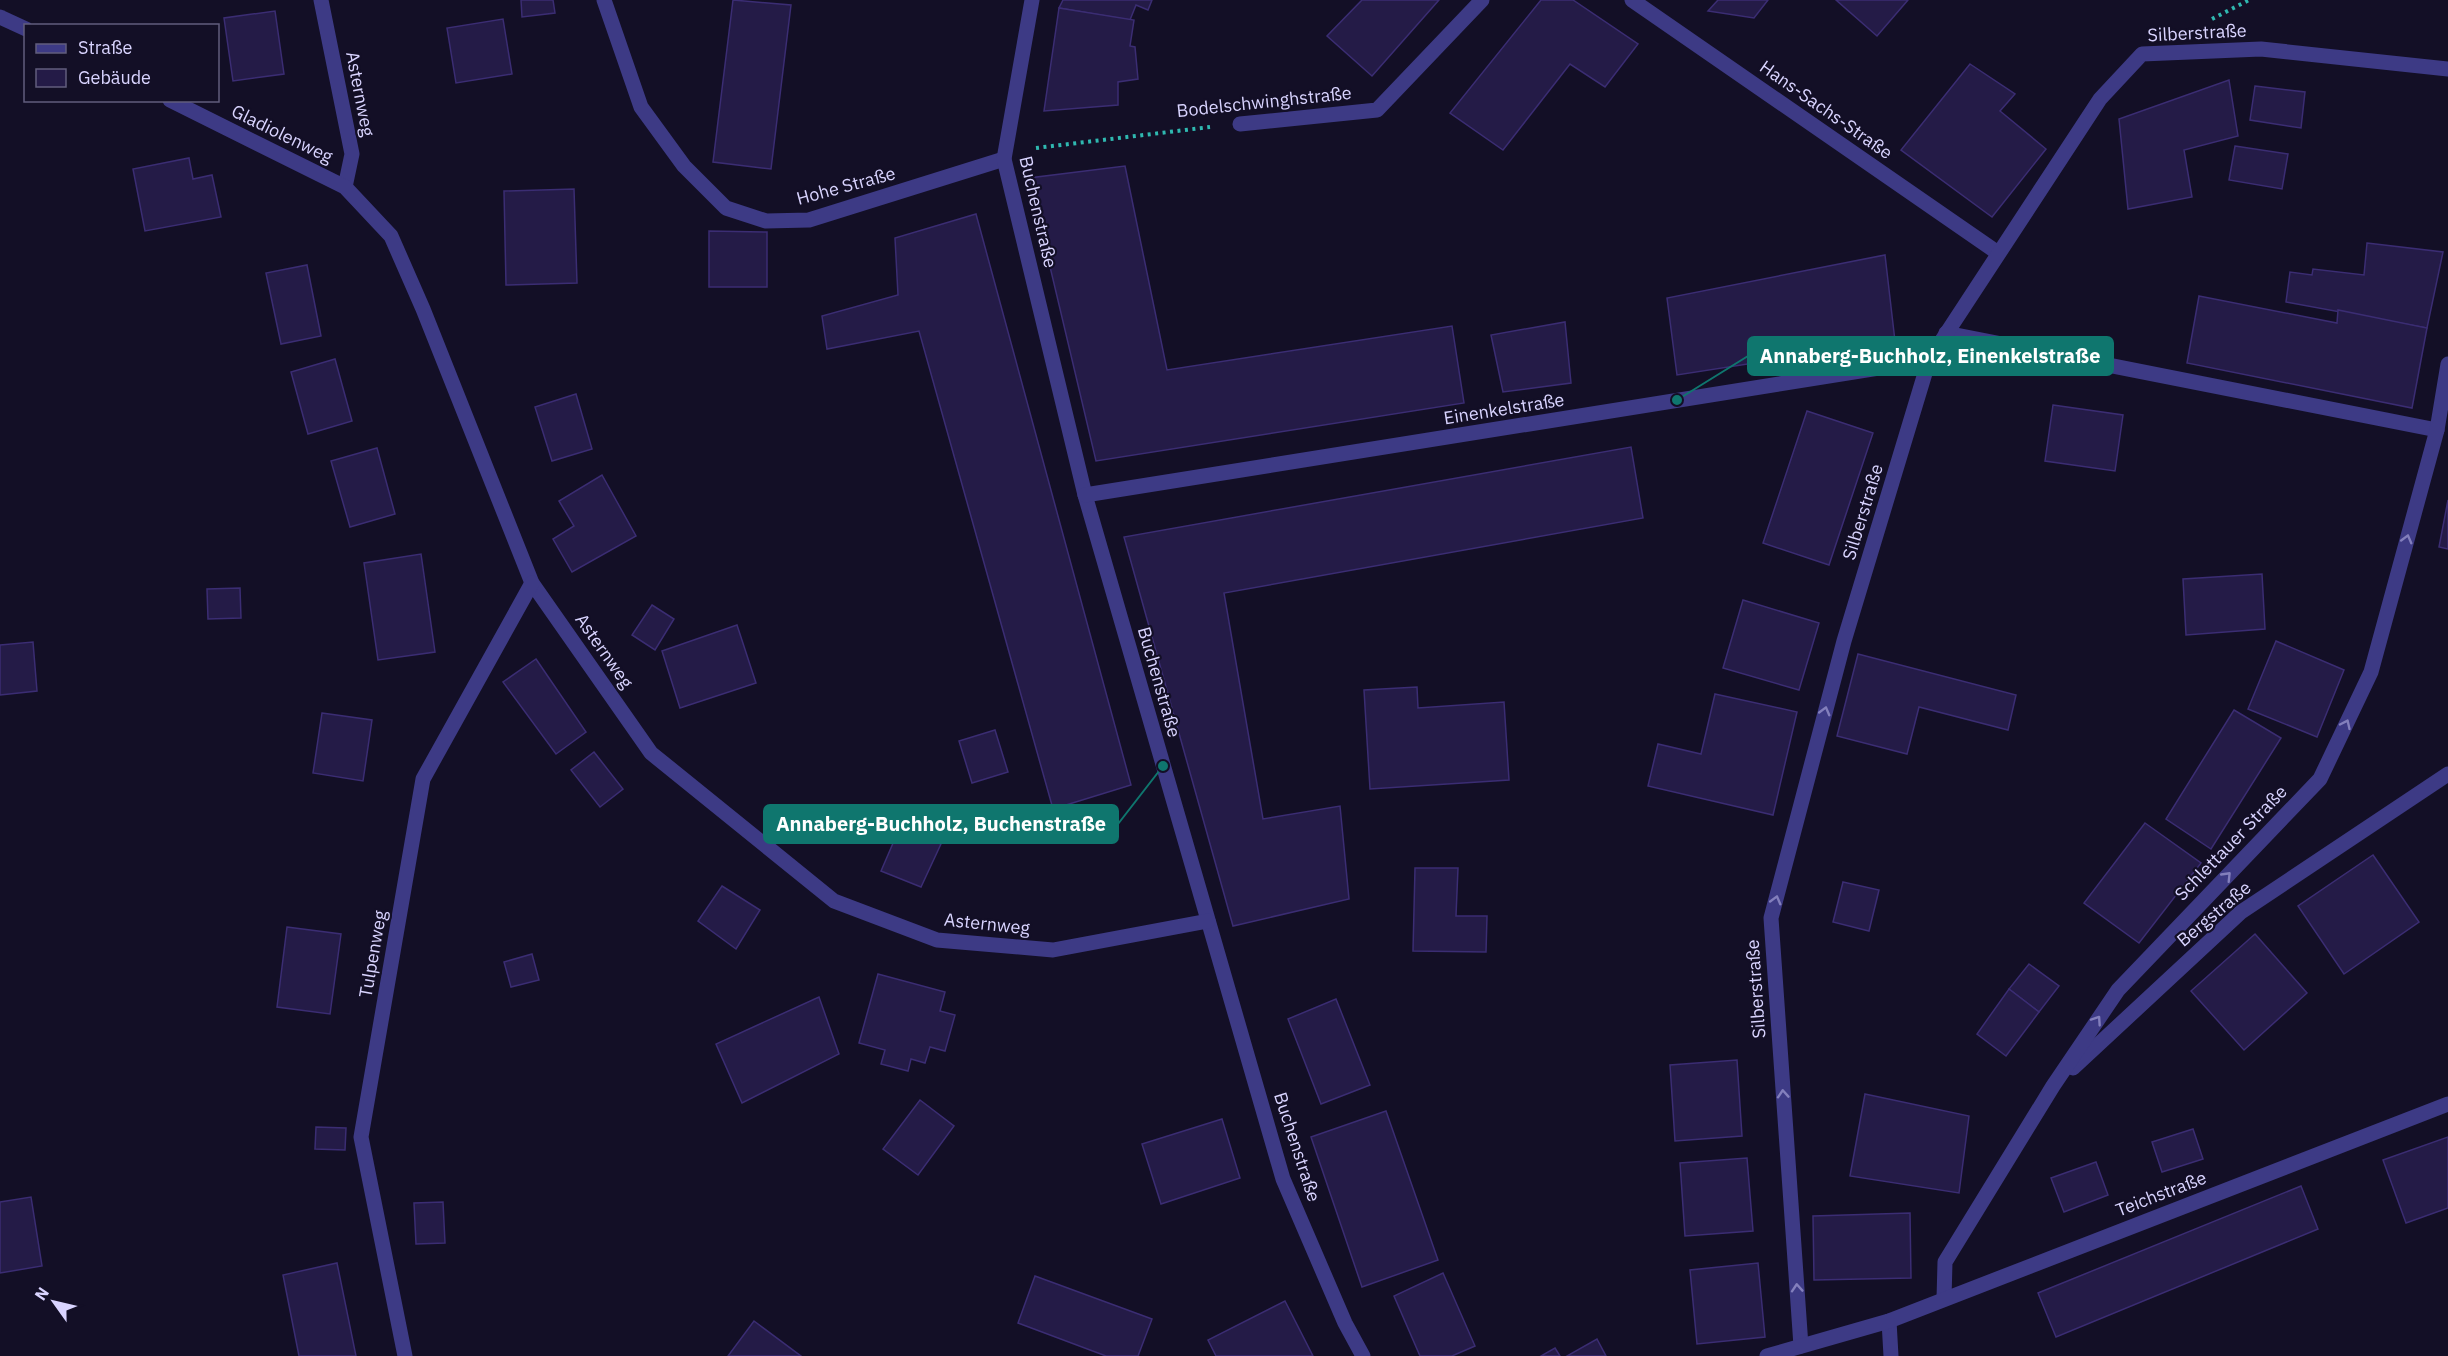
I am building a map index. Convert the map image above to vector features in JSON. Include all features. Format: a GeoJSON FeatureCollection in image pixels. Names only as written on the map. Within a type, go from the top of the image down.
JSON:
{"type":"FeatureCollection","features":[{"type":"Feature","properties":{"kind":"street","name":"Asternweg"},"geometry":{"type":"LineString","coordinates":[[321,0],[352,154],[345,186],[391,236],[423,309],[532,583],[651,753],[834,901],[937,940],[1053,950],[1208,921]]}},
{"type":"Feature","properties":{"kind":"street","name":"Hohe Straße"},"geometry":{"type":"LineString","coordinates":[[604,0],[641,107],[684,166],[726,208],[765,221],[809,220],[1005,155]]}},
{"type":"Feature","properties":{"kind":"street","name":"Buchenstraße"},"geometry":{"type":"LineString","coordinates":[[1032,0],[1005,155],[1085,495],[1283,1179],[1345,1323],[1363,1356]]}},
{"type":"Feature","properties":{"kind":"street","name":"Bodelschwinghstraße"},"geometry":{"type":"LineString","coordinates":[[1240,124],[1377,110],[1482,0]]}},
{"type":"Feature","properties":{"kind":"street","name":"Hans-Sachs-Straße"},"geometry":{"type":"LineString","coordinates":[[1632,0],[1998,253]]}},
{"type":"Feature","properties":{"kind":"street"},"geometry":{"type":"LineString","coordinates":[[0,17],[24,28]]}},
{"type":"Feature","properties":{"kind":"street","name":"Silberstraße"},"geometry":{"type":"LineString","coordinates":[[1801,1346],[1771,918],[1844,641],[1929,360],[2100,99],[2142,54],[2260,49],[2448,69]]}},
{"type":"Feature","properties":{"kind":"street","name":"Gladiolenweg"},"geometry":{"type":"LineString","coordinates":[[174,102],[345,186]]}},
{"type":"Feature","properties":{"kind":"street"},"geometry":{"type":"LineString","coordinates":[[1946,333],[2437,430]]}},
{"type":"Feature","properties":{"kind":"street","name":"Einenkelstraße"},"geometry":{"type":"LineString","coordinates":[[1085,495],[1929,360]]}},
{"type":"Feature","properties":{"kind":"street","name":"Schlettauer Straße"},"geometry":{"type":"LineString","coordinates":[[1944,1299],[1945,1262],[2053,1086],[2118,990],[2320,779],[2371,672],[2437,430],[2448,364]]}},
{"type":"Feature","properties":{"kind":"street","name":"Tulpenweg"},"geometry":{"type":"LineString","coordinates":[[405,1356],[360,1137],[423,779],[532,583]]}},
{"type":"Feature","properties":{"kind":"street","name":"Bergstraße"},"geometry":{"type":"LineString","coordinates":[[2053,1086],[2241,912],[2448,774]]}},
{"type":"Feature","properties":{"kind":"street","name":"Teichstraße"},"geometry":{"type":"LineString","coordinates":[[1767,1356],[1889,1321],[2448,1104]]}},
{"type":"Feature","properties":{"kind":"street"},"geometry":{"type":"LineString","coordinates":[[1889,1321],[1891,1356]]}},
{"type":"Feature","properties":{"kind":"path","name":"Bodelschwinghstraße"},"geometry":{"type":"LineString","coordinates":[[1005,155],[1240,124]]}},
{"type":"Feature","properties":{"kind":"building"},"geometry":{"type":"Polygon","coordinates":[[[521,0],[553,0],[555,13],[522,17],[521,0]]]}},
{"type":"Feature","properties":{"kind":"building"},"geometry":{"type":"Polygon","coordinates":[[[733,0],[791,5],[771,169],[713,162],[733,0]]]}},
{"type":"Feature","properties":{"kind":"building"},"geometry":{"type":"Polygon","coordinates":[[[1063,0],[1152,0],[1148,10],[1136,5],[1130,20],[1059,8],[1063,0]]]}},
{"type":"Feature","properties":{"kind":"building"},"geometry":{"type":"Polygon","coordinates":[[[1362,0],[1439,0],[1372,76],[1327,36],[1362,0]]]}},
{"type":"Feature","properties":{"kind":"building"},"geometry":{"type":"Polygon","coordinates":[[[1541,0],[1573,0],[1638,44],[1605,87],[1570,64],[1503,150],[1450,113],[1541,0]]]}},
{"type":"Feature","properties":{"kind":"building"},"geometry":{"type":"Polygon","coordinates":[[[1718,0],[1768,0],[1754,18],[1708,11],[1718,0]]]}},
{"type":"Feature","properties":{"kind":"building"},"geometry":{"type":"Polygon","coordinates":[[[1836,0],[1908,0],[1877,36],[1836,0]]]}},
{"type":"Feature","properties":{"kind":"building"},"geometry":{"type":"Polygon","coordinates":[[[1059,8],[1134,20],[1130,46],[1135,47],[1138,79],[1118,82],[1118,105],[1044,111],[1059,8]]]}},
{"type":"Feature","properties":{"kind":"building"},"geometry":{"type":"Polygon","coordinates":[[[275,11],[284,74],[233,81],[224,18],[275,11]]]}},
{"type":"Feature","properties":{"kind":"building"},"geometry":{"type":"Polygon","coordinates":[[[503,19],[512,74],[456,83],[447,28],[503,19]]]}},
{"type":"Feature","properties":{"kind":"building"},"geometry":{"type":"Polygon","coordinates":[[[1970,64],[2015,94],[2000,111],[2046,149],[1992,217],[1901,150],[1970,64]]]}},
{"type":"Feature","properties":{"kind":"building"},"geometry":{"type":"Polygon","coordinates":[[[2229,80],[2238,136],[2184,150],[2192,197],[2128,209],[2119,119],[2229,80]]]}},
{"type":"Feature","properties":{"kind":"building"},"geometry":{"type":"Polygon","coordinates":[[[2255,86],[2305,92],[2301,128],[2250,120],[2255,86]]]}},
{"type":"Feature","properties":{"kind":"building"},"geometry":{"type":"Polygon","coordinates":[[[2235,146],[2288,154],[2282,189],[2229,180],[2235,146]]]}},
{"type":"Feature","properties":{"kind":"building"},"geometry":{"type":"Polygon","coordinates":[[[189,158],[193,179],[212,175],[221,217],[145,231],[133,169],[189,158]]]}},
{"type":"Feature","properties":{"kind":"building"},"geometry":{"type":"Polygon","coordinates":[[[1125,166],[1167,370],[1452,326],[1464,403],[1096,461],[1029,178],[1125,166]]]}},
{"type":"Feature","properties":{"kind":"building"},"geometry":{"type":"Polygon","coordinates":[[[574,189],[577,283],[506,285],[504,191],[574,189]]]}},
{"type":"Feature","properties":{"kind":"building"},"geometry":{"type":"Polygon","coordinates":[[[976,214],[1131,785],[1053,809],[919,331],[827,349],[822,316],[898,295],[895,238],[976,214]]]}},
{"type":"Feature","properties":{"kind":"building"},"geometry":{"type":"Polygon","coordinates":[[[709,231],[767,232],[767,287],[709,287],[709,231]]]}},
{"type":"Feature","properties":{"kind":"building"},"geometry":{"type":"Polygon","coordinates":[[[2367,243],[2443,252],[2427,328],[2286,302],[2290,272],[2312,275],[2313,269],[2364,275],[2367,243]]]}},
{"type":"Feature","properties":{"kind":"building"},"geometry":{"type":"Polygon","coordinates":[[[1885,255],[1895,341],[1677,375],[1667,298],[1885,255]]]}},
{"type":"Feature","properties":{"kind":"building"},"geometry":{"type":"Polygon","coordinates":[[[307,265],[321,336],[281,344],[266,273],[307,265]]]}},
{"type":"Feature","properties":{"kind":"building"},"geometry":{"type":"Polygon","coordinates":[[[2199,296],[2337,323],[2338,310],[2427,328],[2412,408],[2187,363],[2199,296]]]}},
{"type":"Feature","properties":{"kind":"building"},"geometry":{"type":"Polygon","coordinates":[[[1565,322],[1571,383],[1503,392],[1491,335],[1565,322]]]}},
{"type":"Feature","properties":{"kind":"building"},"geometry":{"type":"Polygon","coordinates":[[[335,359],[352,421],[308,434],[291,372],[335,359]]]}},
{"type":"Feature","properties":{"kind":"building"},"geometry":{"type":"Polygon","coordinates":[[[576,394],[592,449],[552,461],[535,407],[576,394]]]}},
{"type":"Feature","properties":{"kind":"building"},"geometry":{"type":"Polygon","coordinates":[[[2053,405],[2123,415],[2115,471],[2045,461],[2053,405]]]}},
{"type":"Feature","properties":{"kind":"building"},"geometry":{"type":"Polygon","coordinates":[[[1807,411],[1873,433],[1829,565],[1763,543],[1807,411]]]}},
{"type":"Feature","properties":{"kind":"building"},"geometry":{"type":"Polygon","coordinates":[[[1631,447],[1643,518],[1224,593],[1263,819],[1340,806],[1349,899],[1233,926],[1124,537],[1631,447]]]}},
{"type":"Feature","properties":{"kind":"building"},"geometry":{"type":"Polygon","coordinates":[[[377,448],[395,514],[350,527],[331,461],[377,448]]]}},
{"type":"Feature","properties":{"kind":"building"},"geometry":{"type":"Polygon","coordinates":[[[602,475],[636,536],[572,572],[553,539],[574,526],[559,501],[602,475]]]}},
{"type":"Feature","properties":{"kind":"building"},"geometry":{"type":"Polygon","coordinates":[[[2448,500],[2448,549],[2439,547],[2448,500]]]}},
{"type":"Feature","properties":{"kind":"building"},"geometry":{"type":"Polygon","coordinates":[[[421,554],[435,652],[378,660],[364,563],[421,554]]]}},
{"type":"Feature","properties":{"kind":"building"},"geometry":{"type":"Polygon","coordinates":[[[2262,574],[2265,629],[2186,635],[2183,579],[2262,574]]]}},
{"type":"Feature","properties":{"kind":"building"},"geometry":{"type":"Polygon","coordinates":[[[240,588],[241,618],[208,619],[207,589],[240,588]]]}},
{"type":"Feature","properties":{"kind":"building"},"geometry":{"type":"Polygon","coordinates":[[[1743,600],[1819,623],[1799,690],[1723,668],[1743,600]]]}},
{"type":"Feature","properties":{"kind":"building"},"geometry":{"type":"Polygon","coordinates":[[[652,605],[674,619],[655,650],[632,635],[652,605]]]}},
{"type":"Feature","properties":{"kind":"building"},"geometry":{"type":"Polygon","coordinates":[[[737,625],[756,683],[680,708],[662,651],[737,625]]]}},
{"type":"Feature","properties":{"kind":"building"},"geometry":{"type":"Polygon","coordinates":[[[2276,641],[2344,670],[2317,737],[2248,709],[2276,641]]]}},
{"type":"Feature","properties":{"kind":"building"},"geometry":{"type":"Polygon","coordinates":[[[33,642],[37,691],[0,695],[0,645],[33,642]]]}},
{"type":"Feature","properties":{"kind":"building"},"geometry":{"type":"Polygon","coordinates":[[[1858,654],[2016,695],[2008,730],[1919,707],[1907,754],[1837,736],[1858,654]]]}},
{"type":"Feature","properties":{"kind":"building"},"geometry":{"type":"Polygon","coordinates":[[[536,659],[586,732],[556,754],[503,682],[536,659]]]}},
{"type":"Feature","properties":{"kind":"building"},"geometry":{"type":"Polygon","coordinates":[[[1417,687],[1418,708],[1504,702],[1509,780],[1370,789],[1364,690],[1417,687]]]}},
{"type":"Feature","properties":{"kind":"building"},"geometry":{"type":"Polygon","coordinates":[[[1715,694],[1797,712],[1773,815],[1648,786],[1658,744],[1701,754],[1715,694]]]}},
{"type":"Feature","properties":{"kind":"building"},"geometry":{"type":"Polygon","coordinates":[[[2234,710],[2281,738],[2211,849],[2166,819],[2234,710]]]}},
{"type":"Feature","properties":{"kind":"building"},"geometry":{"type":"Polygon","coordinates":[[[322,713],[372,720],[363,781],[313,773],[322,713]]]}},
{"type":"Feature","properties":{"kind":"building"},"geometry":{"type":"Polygon","coordinates":[[[995,730],[1008,772],[972,783],[959,741],[995,730]]]}},
{"type":"Feature","properties":{"kind":"building"},"geometry":{"type":"Polygon","coordinates":[[[594,752],[623,789],[600,807],[571,770],[594,752]]]}},
{"type":"Feature","properties":{"kind":"building"},"geometry":{"type":"Polygon","coordinates":[[[2145,823],[2201,863],[2139,943],[2084,903],[2145,823]]]}},
{"type":"Feature","properties":{"kind":"building"},"geometry":{"type":"Polygon","coordinates":[[[900,827],[941,844],[921,887],[881,871],[900,827]]]}},
{"type":"Feature","properties":{"kind":"building"},"geometry":{"type":"Polygon","coordinates":[[[2373,855],[2419,922],[2344,974],[2298,906],[2373,855]]]}},
{"type":"Feature","properties":{"kind":"building"},"geometry":{"type":"Polygon","coordinates":[[[1415,868],[1458,868],[1456,916],[1487,916],[1486,952],[1413,951],[1415,868]]]}},
{"type":"Feature","properties":{"kind":"building"},"geometry":{"type":"Polygon","coordinates":[[[1843,882],[1879,890],[1869,931],[1833,922],[1843,882]]]}},
{"type":"Feature","properties":{"kind":"building"},"geometry":{"type":"Polygon","coordinates":[[[722,886],[760,910],[736,949],[698,921],[722,886]]]}},
{"type":"Feature","properties":{"kind":"building"},"geometry":{"type":"Polygon","coordinates":[[[287,927],[341,934],[330,1014],[277,1007],[287,927]]]}},
{"type":"Feature","properties":{"kind":"building"},"geometry":{"type":"Polygon","coordinates":[[[2255,934],[2307,993],[2244,1050],[2191,991],[2255,934]]]}},
{"type":"Feature","properties":{"kind":"building"},"geometry":{"type":"Polygon","coordinates":[[[532,954],[539,980],[511,987],[504,962],[532,954]]]}},
{"type":"Feature","properties":{"kind":"building"},"geometry":{"type":"Polygon","coordinates":[[[2029,964],[2059,986],[2039,1012],[2009,989],[2029,964]]]}},
{"type":"Feature","properties":{"kind":"building"},"geometry":{"type":"Polygon","coordinates":[[[878,974],[945,992],[940,1011],[955,1015],[945,1051],[930,1047],[925,1063],[911,1059],[908,1071],[881,1064],[885,1050],[859,1043],[878,974]]]}},
{"type":"Feature","properties":{"kind":"building"},"geometry":{"type":"Polygon","coordinates":[[[2009,989],[2039,1012],[2006,1056],[1977,1034],[2009,989]]]}},
{"type":"Feature","properties":{"kind":"building"},"geometry":{"type":"Polygon","coordinates":[[[819,997],[839,1054],[742,1103],[716,1044],[819,997]]]}},
{"type":"Feature","properties":{"kind":"building"},"geometry":{"type":"Polygon","coordinates":[[[1336,999],[1370,1085],[1321,1104],[1288,1019],[1336,999]]]}},
{"type":"Feature","properties":{"kind":"building"},"geometry":{"type":"Polygon","coordinates":[[[1737,1060],[1742,1136],[1675,1141],[1670,1065],[1737,1060]]]}},
{"type":"Feature","properties":{"kind":"building"},"geometry":{"type":"Polygon","coordinates":[[[1865,1094],[1969,1116],[1959,1193],[1850,1176],[1865,1094]]]}},
{"type":"Feature","properties":{"kind":"building"},"geometry":{"type":"Polygon","coordinates":[[[920,1100],[954,1126],[918,1175],[883,1149],[920,1100]]]}},
{"type":"Feature","properties":{"kind":"building"},"geometry":{"type":"Polygon","coordinates":[[[1386,1111],[1438,1260],[1362,1287],[1311,1137],[1386,1111]]]}},
{"type":"Feature","properties":{"kind":"building"},"geometry":{"type":"Polygon","coordinates":[[[1222,1119],[1240,1178],[1161,1204],[1142,1144],[1222,1119]]]}},
{"type":"Feature","properties":{"kind":"building"},"geometry":{"type":"Polygon","coordinates":[[[316,1127],[346,1128],[345,1150],[315,1149],[316,1127]]]}},
{"type":"Feature","properties":{"kind":"building"},"geometry":{"type":"Polygon","coordinates":[[[2193,1129],[2203,1159],[2162,1172],[2152,1142],[2193,1129]]]}},
{"type":"Feature","properties":{"kind":"building"},"geometry":{"type":"Polygon","coordinates":[[[2448,1137],[2448,1208],[2406,1223],[2383,1160],[2448,1137]]]}},
{"type":"Feature","properties":{"kind":"building"},"geometry":{"type":"Polygon","coordinates":[[[1747,1158],[1753,1231],[1685,1236],[1680,1163],[1747,1158]]]}},
{"type":"Feature","properties":{"kind":"building"},"geometry":{"type":"Polygon","coordinates":[[[2096,1162],[2108,1195],[2064,1212],[2051,1178],[2096,1162]]]}},
{"type":"Feature","properties":{"kind":"building"},"geometry":{"type":"Polygon","coordinates":[[[2301,1186],[2318,1229],[2056,1337],[2038,1293],[2301,1186]]]}},
{"type":"Feature","properties":{"kind":"building"},"geometry":{"type":"Polygon","coordinates":[[[31,1197],[42,1266],[0,1273],[0,1202],[31,1197]]]}},
{"type":"Feature","properties":{"kind":"building"},"geometry":{"type":"Polygon","coordinates":[[[443,1202],[445,1243],[416,1244],[414,1203],[443,1202]]]}},
{"type":"Feature","properties":{"kind":"building"},"geometry":{"type":"Polygon","coordinates":[[[1910,1213],[1911,1278],[1814,1280],[1813,1216],[1910,1213]]]}},
{"type":"Feature","properties":{"kind":"building"},"geometry":{"type":"Polygon","coordinates":[[[337,1263],[356,1356],[299,1356],[283,1275],[337,1263]]]}},
{"type":"Feature","properties":{"kind":"building"},"geometry":{"type":"Polygon","coordinates":[[[1758,1263],[1765,1337],[1697,1344],[1690,1270],[1758,1263]]]}},
{"type":"Feature","properties":{"kind":"building"},"geometry":{"type":"Polygon","coordinates":[[[1443,1273],[1475,1346],[1452,1356],[1420,1356],[1394,1296],[1443,1273]]]}},
{"type":"Feature","properties":{"kind":"building"},"geometry":{"type":"Polygon","coordinates":[[[1035,1276],[1152,1319],[1138,1356],[1106,1356],[1018,1323],[1035,1276]]]}},
{"type":"Feature","properties":{"kind":"building"},"geometry":{"type":"Polygon","coordinates":[[[1285,1301],[1313,1356],[1216,1356],[1208,1340],[1285,1301]]]}},
{"type":"Feature","properties":{"kind":"building"},"geometry":{"type":"Polygon","coordinates":[[[754,1321],[801,1356],[728,1356],[754,1321]]]}},
{"type":"Feature","properties":{"kind":"building"},"geometry":{"type":"Polygon","coordinates":[[[1597,1339],[1606,1356],[1567,1356],[1597,1339]]]}},
{"type":"Feature","properties":{"kind":"building"},"geometry":{"type":"Polygon","coordinates":[[[1555,1348],[1560,1356],[1541,1356],[1555,1348]]]}},
{"type":"Feature","properties":{"kind":"place","name":"Annaberg-Buchholz, Einenkelstraße"},"geometry":{"type":"Point","coordinates":[1677,400]}},
{"type":"Feature","properties":{"kind":"place","name":"Annaberg-Buchholz, Buchenstraße"},"geometry":{"type":"Point","coordinates":[1163,766]}}]}
